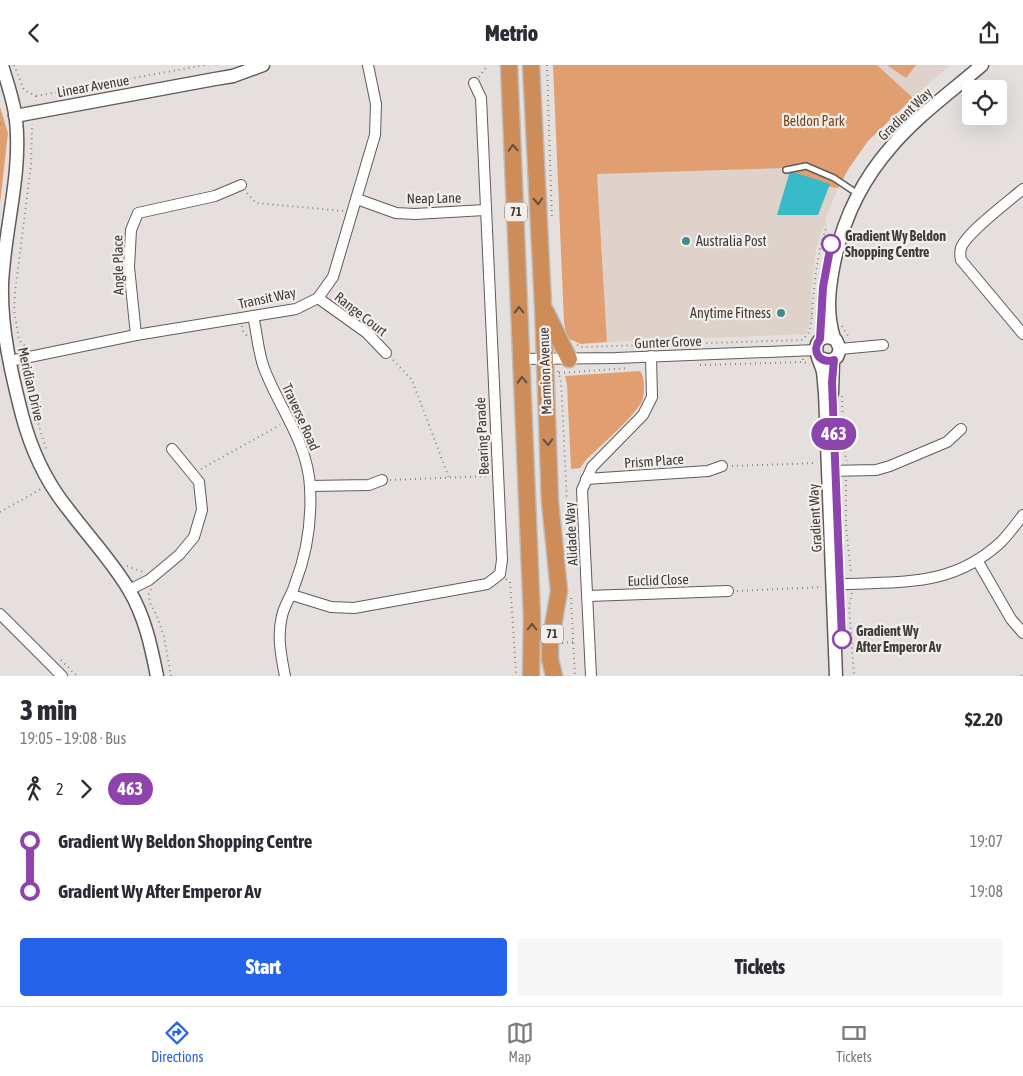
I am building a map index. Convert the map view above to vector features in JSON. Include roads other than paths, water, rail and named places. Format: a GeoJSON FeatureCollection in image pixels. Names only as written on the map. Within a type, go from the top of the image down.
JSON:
{"type":"FeatureCollection","features":[{"type":"Feature","properties":{"kind":"highway","name":"Marmion Avenue"},"geometry":{"type":"LineString","coordinates":[[509,65],[532,619],[531,676]]}},
{"type":"Feature","properties":{"kind":"highway","name":"Marmion Avenue"},"geometry":{"type":"LineString","coordinates":[[531,65],[543,305],[558,355],[550,502],[559,591],[550,643],[550,659],[554,676]]}},
{"type":"Feature","properties":{"kind":"highway"},"geometry":{"type":"LineString","coordinates":[[543,305],[558,355]]}},
{"type":"Feature","properties":{"kind":"street","name":"Meridian Drive"},"geometry":{"type":"LineString","coordinates":[[2,65],[15,113]]}},
{"type":"Feature","properties":{"kind":"street","name":"Meridian Drive"},"geometry":{"type":"LineString","coordinates":[[10,65],[17,142],[2,283],[2,319],[13,361],[42,451],[72,503],[120,562],[154,628],[165,676]]}},
{"type":"Feature","properties":{"kind":"street","name":"Transit Way"},"geometry":{"type":"LineString","coordinates":[[13,361],[136,335],[296,309],[318,298],[333,277],[375,135],[376,103],[368,65]]}},
{"type":"Feature","properties":{"kind":"street","name":"Gradient Way"},"geometry":{"type":"LineString","coordinates":[[833,469],[819,349],[823,287],[836,228],[852,189],[888,138],[970,65]]}},
{"type":"Feature","properties":{"kind":"street","name":"Gradient Way"},"geometry":{"type":"LineString","coordinates":[[841,345],[829,316],[832,272],[843,228],[860,191],[881,160],[900,137],[982,65]]}},
{"type":"Feature","properties":{"kind":"street","name":"Linear Avenue"},"geometry":{"type":"LineString","coordinates":[[15,113],[37,104],[252,66]]}},
{"type":"Feature","properties":{"kind":"street","name":"Bearing Parade"},"geometry":{"type":"LineString","coordinates":[[292,595],[331,607],[354,608],[487,584],[500,574],[502,560],[481,98],[474,83]]}},
{"type":"Feature","properties":{"kind":"street","name":"Angle Place"},"geometry":{"type":"LineString","coordinates":[[136,335],[129,267],[131,230],[138,213],[215,196],[241,185]]}},
{"type":"Feature","properties":{"kind":"street"},"geometry":{"type":"LineString","coordinates":[[1023,189],[976,230],[960,249],[960,260],[1023,334]]}},
{"type":"Feature","properties":{"kind":"street","name":"Neap Lane"},"geometry":{"type":"LineString","coordinates":[[356,199],[396,213],[415,214],[485,210]]}},
{"type":"Feature","properties":{"kind":"street","name":"Range Court"},"geometry":{"type":"LineString","coordinates":[[318,298],[367,333],[386,353]]}},
{"type":"Feature","properties":{"kind":"street","name":"Traverse Road"},"geometry":{"type":"LineString","coordinates":[[253,315],[263,367],[290,420],[306,460],[310,486],[310,525],[302,565],[292,595],[282,615],[279,649],[285,676]]}},
{"type":"Feature","properties":{"kind":"street"},"geometry":{"type":"LineString","coordinates":[[841,345],[839,355],[834,360],[825,361],[819,349],[826,337],[841,345],[883,345]]}},
{"type":"Feature","properties":{"kind":"street","name":"Gunter Grove"},"geometry":{"type":"LineString","coordinates":[[521,359],[558,355],[651,361],[819,349]]}},
{"type":"Feature","properties":{"kind":"street","name":"Gradient Way"},"geometry":{"type":"LineString","coordinates":[[834,360],[832,382],[833,585],[836,676]]}},
{"type":"Feature","properties":{"kind":"street","name":"Meridian Drive"},"geometry":{"type":"LineString","coordinates":[[13,361],[31,444],[50,484],[66,508],[133,588],[148,632],[157,676]]}},
{"type":"Feature","properties":{"kind":"street","name":"Alidade Way"},"geometry":{"type":"LineString","coordinates":[[591,676],[582,490],[592,467],[643,415],[649,406],[652,397],[651,361]]}},
{"type":"Feature","properties":{"kind":"street"},"geometry":{"type":"LineString","coordinates":[[833,469],[876,470],[890,466],[947,442],[960,429]]}},
{"type":"Feature","properties":{"kind":"street"},"geometry":{"type":"LineString","coordinates":[[133,588],[149,580],[179,555],[194,537],[202,510],[199,482],[172,449]]}},
{"type":"Feature","properties":{"kind":"street","name":"Prism Place"},"geometry":{"type":"LineString","coordinates":[[586,479],[708,471],[722,466]]}},
{"type":"Feature","properties":{"kind":"street"},"geometry":{"type":"LineString","coordinates":[[310,486],[369,485],[382,480]]}},
{"type":"Feature","properties":{"kind":"street"},"geometry":{"type":"LineString","coordinates":[[833,585],[929,579],[955,572],[977,560],[1003,541],[1023,515]]}},
{"type":"Feature","properties":{"kind":"street"},"geometry":{"type":"LineString","coordinates":[[977,560],[1012,619],[1023,633]]}},
{"type":"Feature","properties":{"kind":"street","name":"Gradient Way"},"geometry":{"type":"LineString","coordinates":[[833,585],[844,676]]}},
{"type":"Feature","properties":{"kind":"street","name":"Euclid Close"},"geometry":{"type":"LineString","coordinates":[[588,596],[728,591]]}},
{"type":"Feature","properties":{"kind":"street"},"geometry":{"type":"LineString","coordinates":[[0,615],[62,676]]}},
{"type":"Feature","properties":{"kind":"lane"},"geometry":{"type":"LineString","coordinates":[[786,170],[806,166],[834,178],[852,189]]}},
{"type":"Feature","properties":{"kind":"water"},"geometry":{"type":"Polygon","coordinates":[[[790,171],[830,184],[818,215],[777,215],[790,171]]]}},
{"type":"Feature","properties":{"kind":"place","name":"Australia Post"},"geometry":{"type":"Point","coordinates":[686,241]}},
{"type":"Feature","properties":{"kind":"place","name":"Gradient Wy Beldon Shopping Centre"},"geometry":{"type":"Point","coordinates":[831,244]}},
{"type":"Feature","properties":{"kind":"place","name":"Anytime Fitness"},"geometry":{"type":"Point","coordinates":[781,313]}},
{"type":"Feature","properties":{"kind":"place","name":"Gradient Wy After Emperor Av"},"geometry":{"type":"Point","coordinates":[842,639]}},
{"type":"Feature","properties":{"kind":"park label","name":"Beldon Park"},"geometry":{"type":"Point","coordinates":[814,121]}}]}
